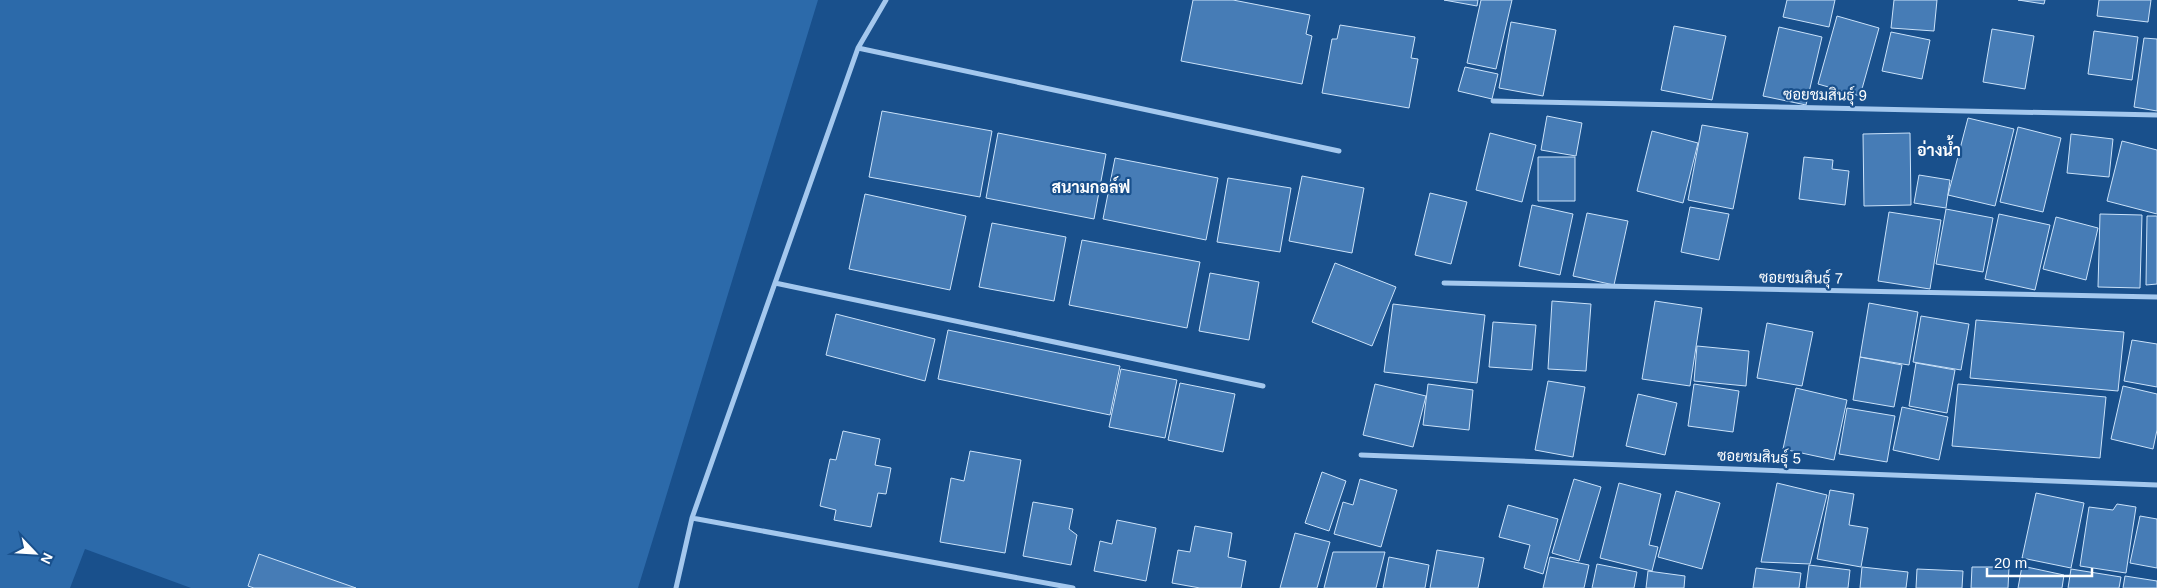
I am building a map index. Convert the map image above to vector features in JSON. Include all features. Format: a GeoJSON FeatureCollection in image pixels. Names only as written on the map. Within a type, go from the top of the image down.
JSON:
{"type":"FeatureCollection","features":[{"type":"Feature","properties":{"kind":"street"},"geometry":{"type":"LineString","coordinates":[[676,588],[692,518],[858,48],[886,0]]}},
{"type":"Feature","properties":{"kind":"street"},"geometry":{"type":"LineString","coordinates":[[858,48],[1339,151]]}},
{"type":"Feature","properties":{"kind":"street","name":"ซอยชมสินธุ์ 9"},"geometry":{"type":"LineString","coordinates":[[1493,101],[2157,115]]}},
{"type":"Feature","properties":{"kind":"street"},"geometry":{"type":"LineString","coordinates":[[775,283],[1263,386]]}},
{"type":"Feature","properties":{"kind":"street","name":"ซอยชมสินธุ์ 7"},"geometry":{"type":"LineString","coordinates":[[1444,283],[2157,297]]}},
{"type":"Feature","properties":{"kind":"street","name":"ซอยชมสินธุ์ 5"},"geometry":{"type":"LineString","coordinates":[[1361,454],[2157,485]]}},
{"type":"Feature","properties":{"kind":"street"},"geometry":{"type":"LineString","coordinates":[[692,518],[1073,588]]}},
{"type":"Feature","properties":{"kind":"shaded area"},"geometry":{"type":"Polygon","coordinates":[[[0,0],[818,0],[638,588],[191,588],[85,549],[70,588],[0,588],[0,0]]]}},
{"type":"Feature","properties":{"kind":"building"},"geometry":{"type":"Polygon","coordinates":[[[1193,0],[1233,0],[1310,15],[1306,34],[1312,36],[1302,84],[1181,61],[1193,0]]]}},
{"type":"Feature","properties":{"kind":"building"},"geometry":{"type":"Polygon","coordinates":[[[1444,0],[1478,0],[1477,6],[1444,0]]]}},
{"type":"Feature","properties":{"kind":"building"},"geometry":{"type":"Polygon","coordinates":[[[1481,0],[1512,0],[1496,69],[1467,63],[1481,0]]]}},
{"type":"Feature","properties":{"kind":"building"},"geometry":{"type":"Polygon","coordinates":[[[1787,0],[1835,0],[1829,27],[1783,17],[1787,0]]]}},
{"type":"Feature","properties":{"kind":"building"},"geometry":{"type":"Polygon","coordinates":[[[1894,0],[1937,0],[1934,31],[1891,28],[1894,0]]]}},
{"type":"Feature","properties":{"kind":"building"},"geometry":{"type":"Polygon","coordinates":[[[2018,0],[2045,0],[2044,4],[2018,0]]]}},
{"type":"Feature","properties":{"kind":"building"},"geometry":{"type":"Polygon","coordinates":[[[2099,0],[2151,0],[2148,22],[2097,16],[2099,0]]]}},
{"type":"Feature","properties":{"kind":"building"},"geometry":{"type":"Polygon","coordinates":[[[1837,16],[1879,28],[1860,96],[1818,84],[1837,16]]]}},
{"type":"Feature","properties":{"kind":"building"},"geometry":{"type":"Polygon","coordinates":[[[1511,22],[1556,30],[1543,96],[1499,88],[1511,22]]]}},
{"type":"Feature","properties":{"kind":"building"},"geometry":{"type":"Polygon","coordinates":[[[1340,25],[1415,37],[1411,58],[1418,59],[1409,108],[1322,93],[1332,39],[1337,39],[1340,25]]]}},
{"type":"Feature","properties":{"kind":"building"},"geometry":{"type":"Polygon","coordinates":[[[1674,26],[1726,36],[1712,100],[1661,90],[1674,26]]]}},
{"type":"Feature","properties":{"kind":"building"},"geometry":{"type":"Polygon","coordinates":[[[1779,27],[1822,37],[1806,105],[1763,96],[1779,27]]]}},
{"type":"Feature","properties":{"kind":"building"},"geometry":{"type":"Polygon","coordinates":[[[1992,29],[2034,36],[2025,89],[1983,82],[1992,29]]]}},
{"type":"Feature","properties":{"kind":"building"},"geometry":{"type":"Polygon","coordinates":[[[2094,31],[2138,37],[2132,80],[2088,74],[2094,31]]]}},
{"type":"Feature","properties":{"kind":"building"},"geometry":{"type":"Polygon","coordinates":[[[1891,32],[1930,40],[1922,79],[1882,71],[1891,32]]]}},
{"type":"Feature","properties":{"kind":"building"},"geometry":{"type":"Polygon","coordinates":[[[2144,38],[2157,39],[2157,111],[2134,107],[2144,38]]]}},
{"type":"Feature","properties":{"kind":"building"},"geometry":{"type":"Polygon","coordinates":[[[1465,67],[1498,74],[1492,99],[1458,91],[1465,67]]]}},
{"type":"Feature","properties":{"kind":"building"},"geometry":{"type":"Polygon","coordinates":[[[882,111],[992,131],[980,197],[869,177],[882,111]]]}},
{"type":"Feature","properties":{"kind":"building"},"geometry":{"type":"Polygon","coordinates":[[[1547,116],[1582,123],[1576,156],[1541,150],[1547,116]]]}},
{"type":"Feature","properties":{"kind":"building"},"geometry":{"type":"Polygon","coordinates":[[[1968,118],[2014,129],[1995,206],[1948,195],[1968,118]]]}},
{"type":"Feature","properties":{"kind":"building"},"geometry":{"type":"Polygon","coordinates":[[[1702,125],[1748,133],[1733,209],[1688,200],[1702,125]]]}},
{"type":"Feature","properties":{"kind":"building"},"geometry":{"type":"Polygon","coordinates":[[[2018,127],[2061,138],[2043,212],[2000,202],[2018,127]]]}},
{"type":"Feature","properties":{"kind":"building"},"geometry":{"type":"Polygon","coordinates":[[[1652,131],[1698,143],[1683,203],[1637,191],[1652,131]]]}},
{"type":"Feature","properties":{"kind":"building"},"geometry":{"type":"Polygon","coordinates":[[[998,133],[1106,154],[1094,219],[986,198],[998,133]]]}},
{"type":"Feature","properties":{"kind":"building"},"geometry":{"type":"Polygon","coordinates":[[[1490,133],[1536,145],[1522,202],[1476,190],[1490,133]]]}},
{"type":"Feature","properties":{"kind":"building"},"geometry":{"type":"Polygon","coordinates":[[[1910,133],[1911,205],[1864,206],[1863,134],[1910,133]]]}},
{"type":"Feature","properties":{"kind":"building"},"geometry":{"type":"Polygon","coordinates":[[[2071,134],[2113,139],[2109,177],[2067,173],[2071,134]]]}},
{"type":"Feature","properties":{"kind":"building"},"geometry":{"type":"Polygon","coordinates":[[[2122,141],[2157,150],[2157,214],[2107,201],[2122,141]]]}},
{"type":"Feature","properties":{"kind":"building"},"geometry":{"type":"Polygon","coordinates":[[[1538,157],[1575,157],[1575,201],[1538,201],[1538,157]]]}},
{"type":"Feature","properties":{"kind":"building"},"geometry":{"type":"Polygon","coordinates":[[[1804,157],[1833,160],[1832,169],[1849,171],[1845,205],[1799,199],[1804,157]]]}},
{"type":"Feature","properties":{"kind":"building"},"geometry":{"type":"Polygon","coordinates":[[[1115,158],[1218,178],[1206,240],[1103,219],[1115,158]]]}},
{"type":"Feature","properties":{"kind":"building"},"geometry":{"type":"Polygon","coordinates":[[[1919,175],[1950,180],[1946,208],[1914,203],[1919,175]]]}},
{"type":"Feature","properties":{"kind":"building"},"geometry":{"type":"Polygon","coordinates":[[[1302,176],[1364,188],[1352,253],[1289,241],[1302,176]]]}},
{"type":"Feature","properties":{"kind":"building"},"geometry":{"type":"Polygon","coordinates":[[[1228,178],[1291,188],[1280,252],[1217,242],[1228,178]]]}},
{"type":"Feature","properties":{"kind":"building"},"geometry":{"type":"Polygon","coordinates":[[[1430,193],[1467,202],[1451,264],[1415,255],[1430,193]]]}},
{"type":"Feature","properties":{"kind":"building"},"geometry":{"type":"Polygon","coordinates":[[[865,194],[966,216],[950,290],[849,269],[865,194]]]}},
{"type":"Feature","properties":{"kind":"building"},"geometry":{"type":"Polygon","coordinates":[[[1532,205],[1573,214],[1560,275],[1519,266],[1532,205]]]}},
{"type":"Feature","properties":{"kind":"building"},"geometry":{"type":"Polygon","coordinates":[[[1690,207],[1729,214],[1719,260],[1681,252],[1690,207]]]}},
{"type":"Feature","properties":{"kind":"building"},"geometry":{"type":"Polygon","coordinates":[[[1946,209],[1993,218],[1983,272],[1936,264],[1946,209]]]}},
{"type":"Feature","properties":{"kind":"building"},"geometry":{"type":"Polygon","coordinates":[[[1889,212],[1941,220],[1930,289],[1878,281],[1889,212]]]}},
{"type":"Feature","properties":{"kind":"building"},"geometry":{"type":"Polygon","coordinates":[[[1587,213],[1628,221],[1614,285],[1573,276],[1587,213]]]}},
{"type":"Feature","properties":{"kind":"building"},"geometry":{"type":"Polygon","coordinates":[[[1999,214],[2050,225],[2035,290],[1985,279],[1999,214]]]}},
{"type":"Feature","properties":{"kind":"building"},"geometry":{"type":"Polygon","coordinates":[[[2100,214],[2142,215],[2140,288],[2098,287],[2100,214]]]}},
{"type":"Feature","properties":{"kind":"building"},"geometry":{"type":"Polygon","coordinates":[[[2147,216],[2157,216],[2157,284],[2146,285],[2147,216]]]}},
{"type":"Feature","properties":{"kind":"building"},"geometry":{"type":"Polygon","coordinates":[[[2056,217],[2098,228],[2086,280],[2043,269],[2056,217]]]}},
{"type":"Feature","properties":{"kind":"building"},"geometry":{"type":"Polygon","coordinates":[[[992,223],[1066,237],[1054,301],[979,287],[992,223]]]}},
{"type":"Feature","properties":{"kind":"building"},"geometry":{"type":"Polygon","coordinates":[[[1082,240],[1200,262],[1187,328],[1069,305],[1082,240]]]}},
{"type":"Feature","properties":{"kind":"building"},"geometry":{"type":"Polygon","coordinates":[[[1335,263],[1396,287],[1372,346],[1312,322],[1335,263]]]}},
{"type":"Feature","properties":{"kind":"building"},"geometry":{"type":"Polygon","coordinates":[[[1210,273],[1259,282],[1249,340],[1199,331],[1210,273]]]}},
{"type":"Feature","properties":{"kind":"building"},"geometry":{"type":"Polygon","coordinates":[[[1552,301],[1591,304],[1586,371],[1548,369],[1552,301]]]}},
{"type":"Feature","properties":{"kind":"building"},"geometry":{"type":"Polygon","coordinates":[[[1655,301],[1702,308],[1690,386],[1642,379],[1655,301]]]}},
{"type":"Feature","properties":{"kind":"building"},"geometry":{"type":"Polygon","coordinates":[[[1869,303],[1918,312],[1909,365],[1860,357],[1869,303]]]}},
{"type":"Feature","properties":{"kind":"building"},"geometry":{"type":"Polygon","coordinates":[[[1393,304],[1485,315],[1477,383],[1384,372],[1393,304]]]}},
{"type":"Feature","properties":{"kind":"building"},"geometry":{"type":"Polygon","coordinates":[[[836,314],[935,339],[925,381],[826,355],[836,314]]]}},
{"type":"Feature","properties":{"kind":"building"},"geometry":{"type":"Polygon","coordinates":[[[1921,316],[1969,324],[1961,370],[1913,362],[1921,316]]]}},
{"type":"Feature","properties":{"kind":"building"},"geometry":{"type":"Polygon","coordinates":[[[1976,320],[2124,332],[2118,391],[1970,378],[1976,320]]]}},
{"type":"Feature","properties":{"kind":"building"},"geometry":{"type":"Polygon","coordinates":[[[1493,322],[1536,325],[1532,370],[1489,367],[1493,322]]]}},
{"type":"Feature","properties":{"kind":"building"},"geometry":{"type":"Polygon","coordinates":[[[1767,323],[1813,332],[1802,386],[1757,378],[1767,323]]]}},
{"type":"Feature","properties":{"kind":"building"},"geometry":{"type":"Polygon","coordinates":[[[948,330],[1120,366],[1110,415],[938,379],[948,330]]]}},
{"type":"Feature","properties":{"kind":"building"},"geometry":{"type":"Polygon","coordinates":[[[2132,340],[2157,344],[2157,387],[2124,381],[2132,340]]]}},
{"type":"Feature","properties":{"kind":"building"},"geometry":{"type":"Polygon","coordinates":[[[1697,346],[1749,351],[1746,386],[1694,381],[1697,346]]]}},
{"type":"Feature","properties":{"kind":"building"},"geometry":{"type":"Polygon","coordinates":[[[1860,357],[1902,365],[1894,407],[1853,400],[1860,357]]]}},
{"type":"Feature","properties":{"kind":"building"},"geometry":{"type":"Polygon","coordinates":[[[1916,363],[1955,370],[1947,413],[1909,406],[1916,363]]]}},
{"type":"Feature","properties":{"kind":"building"},"geometry":{"type":"Polygon","coordinates":[[[1121,369],[1177,380],[1165,438],[1109,427],[1121,369]]]}},
{"type":"Feature","properties":{"kind":"building"},"geometry":{"type":"Polygon","coordinates":[[[1548,381],[1585,387],[1573,457],[1535,450],[1548,381]]]}},
{"type":"Feature","properties":{"kind":"building"},"geometry":{"type":"Polygon","coordinates":[[[1180,383],[1235,394],[1223,452],[1168,440],[1180,383]]]}},
{"type":"Feature","properties":{"kind":"building"},"geometry":{"type":"Polygon","coordinates":[[[1375,384],[1426,396],[1413,447],[1363,435],[1375,384]]]}},
{"type":"Feature","properties":{"kind":"building"},"geometry":{"type":"Polygon","coordinates":[[[1428,384],[1473,390],[1469,430],[1423,425],[1428,384]]]}},
{"type":"Feature","properties":{"kind":"building"},"geometry":{"type":"Polygon","coordinates":[[[1694,384],[1739,391],[1733,432],[1688,426],[1694,384]]]}},
{"type":"Feature","properties":{"kind":"building"},"geometry":{"type":"Polygon","coordinates":[[[1958,384],[2106,397],[2100,458],[1952,446],[1958,384]]]}},
{"type":"Feature","properties":{"kind":"building"},"geometry":{"type":"Polygon","coordinates":[[[2123,386],[2157,394],[2157,430],[2153,449],[2111,439],[2123,386]]]}},
{"type":"Feature","properties":{"kind":"building"},"geometry":{"type":"Polygon","coordinates":[[[1796,388],[1847,400],[1834,460],[1783,449],[1796,388]]]}},
{"type":"Feature","properties":{"kind":"building"},"geometry":{"type":"Polygon","coordinates":[[[1638,394],[1677,403],[1665,455],[1626,446],[1638,394]]]}},
{"type":"Feature","properties":{"kind":"building"},"geometry":{"type":"Polygon","coordinates":[[[1902,407],[1948,417],[1939,460],[1893,450],[1902,407]]]}},
{"type":"Feature","properties":{"kind":"building"},"geometry":{"type":"Polygon","coordinates":[[[1847,408],[1895,416],[1887,462],[1839,454],[1847,408]]]}},
{"type":"Feature","properties":{"kind":"building"},"geometry":{"type":"Polygon","coordinates":[[[843,431],[880,439],[875,465],[891,468],[886,494],[878,493],[871,527],[834,520],[836,510],[820,506],[830,459],[836,460],[843,431]]]}},
{"type":"Feature","properties":{"kind":"building"},"geometry":{"type":"Polygon","coordinates":[[[970,451],[1021,460],[1005,553],[940,542],[951,478],[964,481],[970,451]]]}},
{"type":"Feature","properties":{"kind":"building"},"geometry":{"type":"Polygon","coordinates":[[[1322,472],[1346,481],[1329,531],[1305,523],[1322,472]]]}},
{"type":"Feature","properties":{"kind":"building"},"geometry":{"type":"Polygon","coordinates":[[[1360,479],[1397,490],[1381,547],[1334,534],[1343,502],[1353,505],[1360,479]]]}},
{"type":"Feature","properties":{"kind":"building"},"geometry":{"type":"Polygon","coordinates":[[[1574,479],[1601,487],[1579,561],[1552,553],[1574,479]]]}},
{"type":"Feature","properties":{"kind":"building"},"geometry":{"type":"Polygon","coordinates":[[[1619,483],[1661,494],[1649,545],[1658,547],[1652,571],[1600,558],[1619,483]]]}},
{"type":"Feature","properties":{"kind":"building"},"geometry":{"type":"Polygon","coordinates":[[[1777,483],[1827,495],[1810,564],[1761,562],[1777,483]]]}},
{"type":"Feature","properties":{"kind":"building"},"geometry":{"type":"Polygon","coordinates":[[[1830,490],[1854,494],[1849,525],[1868,528],[1861,567],[1817,559],[1830,490]]]}},
{"type":"Feature","properties":{"kind":"building"},"geometry":{"type":"Polygon","coordinates":[[[1676,491],[1720,503],[1702,569],[1658,557],[1676,491]]]}},
{"type":"Feature","properties":{"kind":"building"},"geometry":{"type":"Polygon","coordinates":[[[2036,493],[2084,503],[2071,568],[2022,558],[2036,493]]]}},
{"type":"Feature","properties":{"kind":"building"},"geometry":{"type":"Polygon","coordinates":[[[1033,502],[1073,509],[1069,529],[1077,535],[1071,565],[1023,556],[1033,502]]]}},
{"type":"Feature","properties":{"kind":"building"},"geometry":{"type":"Polygon","coordinates":[[[2117,504],[2136,507],[2126,573],[2080,566],[2089,507],[2113,510],[2117,504]]]}},
{"type":"Feature","properties":{"kind":"building"},"geometry":{"type":"Polygon","coordinates":[[[1508,505],[1558,519],[1543,574],[1524,568],[1530,545],[1499,537],[1508,505]]]}},
{"type":"Feature","properties":{"kind":"building"},"geometry":{"type":"Polygon","coordinates":[[[2140,516],[2157,519],[2157,568],[2130,563],[2140,516]]]}},
{"type":"Feature","properties":{"kind":"building"},"geometry":{"type":"Polygon","coordinates":[[[1117,520],[1156,528],[1146,581],[1094,571],[1100,541],[1112,544],[1117,520]]]}},
{"type":"Feature","properties":{"kind":"building"},"geometry":{"type":"Polygon","coordinates":[[[1195,526],[1232,533],[1228,557],[1246,561],[1241,588],[1200,588],[1172,583],[1178,550],[1190,552],[1195,526]]]}},
{"type":"Feature","properties":{"kind":"building"},"geometry":{"type":"Polygon","coordinates":[[[1295,533],[1330,542],[1317,588],[1280,588],[1295,533]]]}},
{"type":"Feature","properties":{"kind":"building"},"geometry":{"type":"Polygon","coordinates":[[[1437,550],[1484,558],[1478,588],[1430,588],[1437,550]]]}},
{"type":"Feature","properties":{"kind":"building"},"geometry":{"type":"Polygon","coordinates":[[[1333,552],[1385,552],[1376,588],[1324,588],[1333,552]]]}},
{"type":"Feature","properties":{"kind":"building"},"geometry":{"type":"Polygon","coordinates":[[[259,554],[356,588],[254,588],[248,586],[259,554]]]}},
{"type":"Feature","properties":{"kind":"building"},"geometry":{"type":"Polygon","coordinates":[[[1389,557],[1429,565],[1425,588],[1383,588],[1389,557]]]}},
{"type":"Feature","properties":{"kind":"building"},"geometry":{"type":"Polygon","coordinates":[[[1550,557],[1589,565],[1584,588],[1543,588],[1550,557]]]}},
{"type":"Feature","properties":{"kind":"building"},"geometry":{"type":"Polygon","coordinates":[[[1597,564],[1637,572],[1634,588],[1592,588],[1597,564]]]}},
{"type":"Feature","properties":{"kind":"building"},"geometry":{"type":"Polygon","coordinates":[[[1809,565],[1850,570],[1848,588],[1806,588],[1809,565]]]}},
{"type":"Feature","properties":{"kind":"building"},"geometry":{"type":"Polygon","coordinates":[[[2022,566],[2064,575],[2062,588],[2018,588],[2022,566]]]}},
{"type":"Feature","properties":{"kind":"building"},"geometry":{"type":"Polygon","coordinates":[[[1862,567],[1908,572],[1906,588],[1860,588],[1862,567]]]}},
{"type":"Feature","properties":{"kind":"building"},"geometry":{"type":"Polygon","coordinates":[[[1972,567],[2009,567],[2008,588],[1971,588],[1972,567]]]}},
{"type":"Feature","properties":{"kind":"building"},"geometry":{"type":"Polygon","coordinates":[[[1756,568],[1801,573],[1799,588],[1753,588],[1756,568]]]}},
{"type":"Feature","properties":{"kind":"building"},"geometry":{"type":"Polygon","coordinates":[[[1917,569],[1963,571],[1962,588],[1916,588],[1917,569]]]}},
{"type":"Feature","properties":{"kind":"building"},"geometry":{"type":"Polygon","coordinates":[[[2071,569],[2121,577],[2119,588],[2068,588],[2071,569]]]}},
{"type":"Feature","properties":{"kind":"building"},"geometry":{"type":"Polygon","coordinates":[[[1648,571],[1685,576],[1684,588],[1646,588],[1648,571]]]}},
{"type":"Feature","properties":{"kind":"building"},"geometry":{"type":"Polygon","coordinates":[[[2125,576],[2157,581],[2157,588],[2123,588],[2125,576]]]}},
{"type":"Feature","properties":{"kind":"district","name":"อ่างน้ำ"},"geometry":{"type":"Point","coordinates":[1939,150]}},
{"type":"Feature","properties":{"kind":"district","name":"สนามกอล์ฟ"},"geometry":{"type":"Point","coordinates":[1091,187]}}]}
